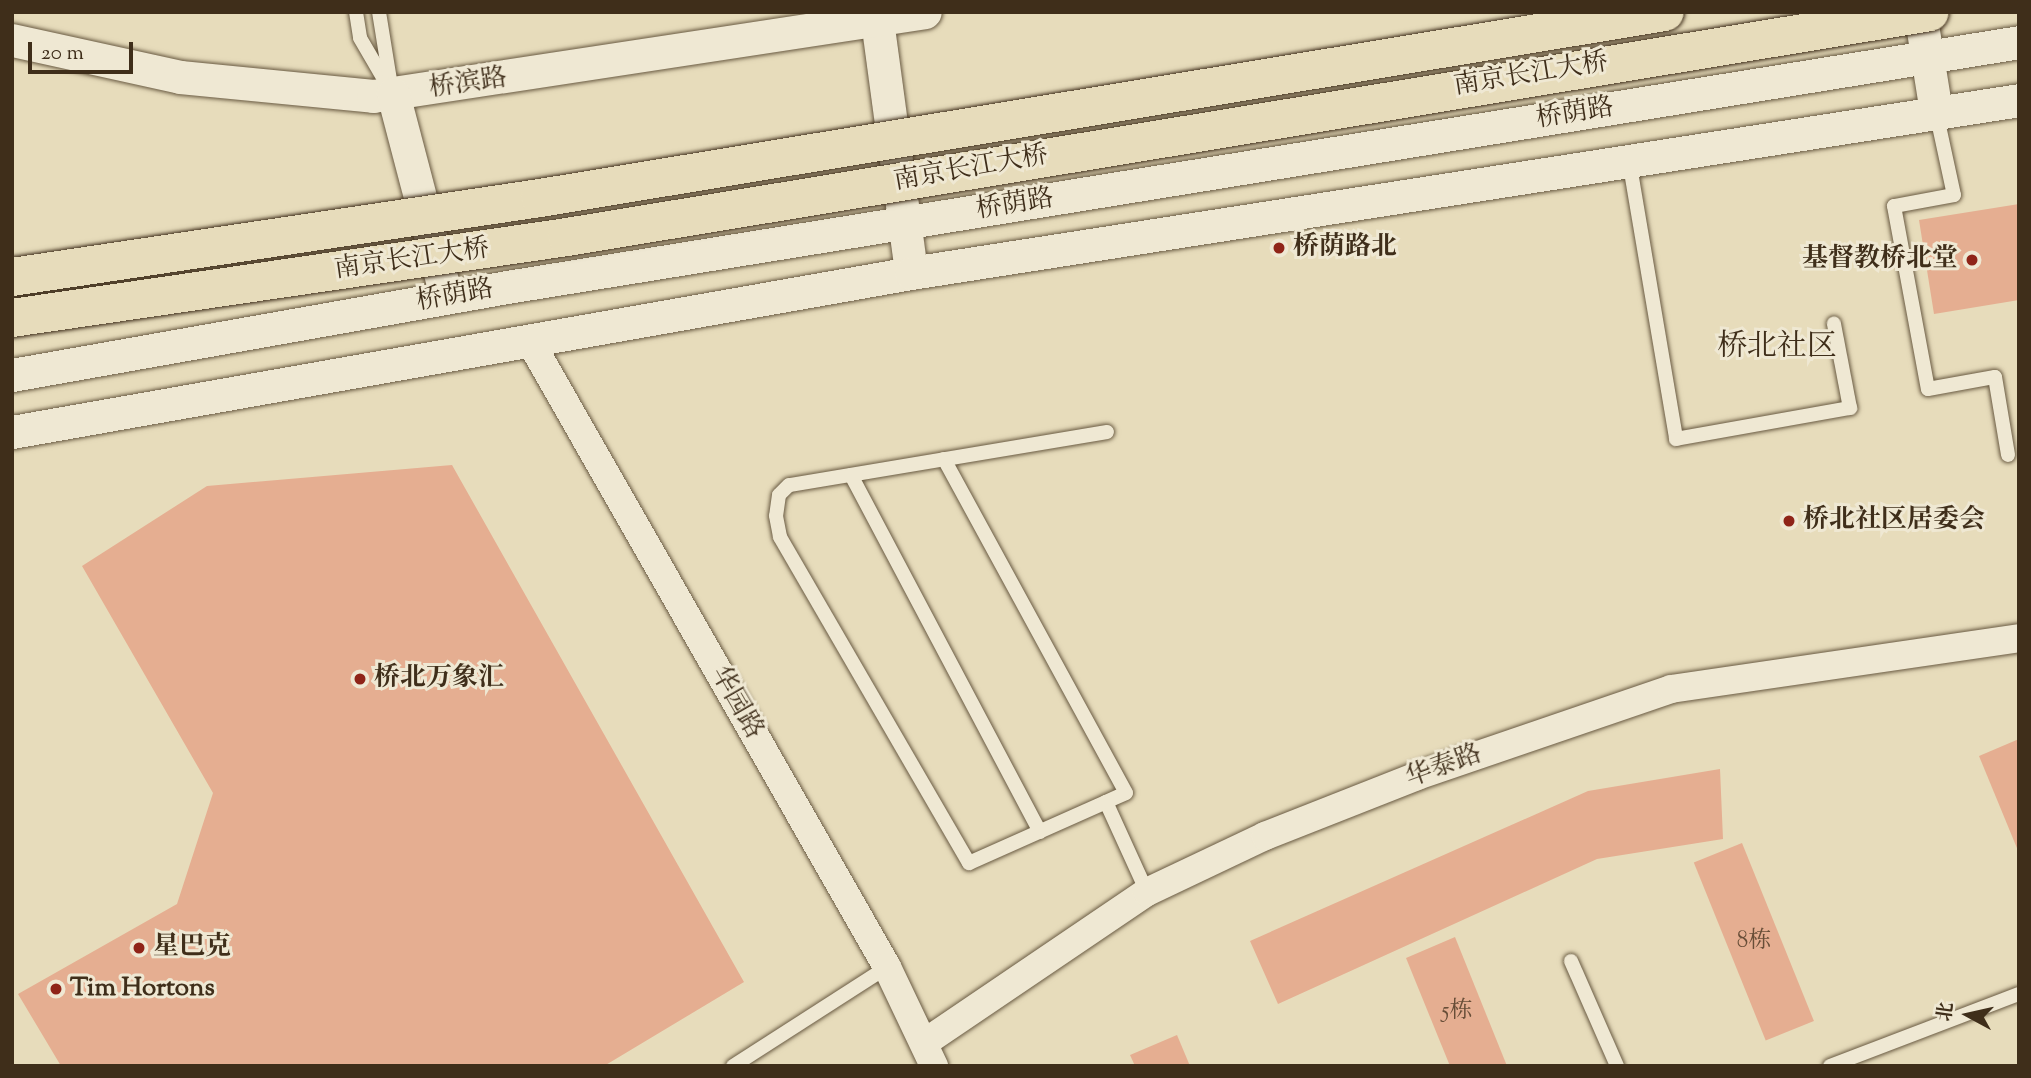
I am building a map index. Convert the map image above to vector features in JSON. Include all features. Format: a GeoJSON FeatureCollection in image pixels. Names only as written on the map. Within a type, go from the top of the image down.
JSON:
{"type":"FeatureCollection","features":[{"type":"Feature","properties":{"kind":"highway","name":"南京长江大桥"},"geometry":{"type":"LineString","coordinates":[[12,277],[540,198],[1665,12]]}},
{"type":"Feature","properties":{"kind":"highway","name":"南京长江大桥"},"geometry":{"type":"LineString","coordinates":[[12,318],[567,237],[1930,12]]}},
{"type":"Feature","properties":{"kind":"street","name":"桥滨路"},"geometry":{"type":"LineString","coordinates":[[12,40],[180,77],[393,94],[878,15],[925,12]]}},
{"type":"Feature","properties":{"kind":"street"},"geometry":{"type":"LineString","coordinates":[[1920,12],[1936,112]]}},
{"type":"Feature","properties":{"kind":"street"},"geometry":{"type":"LineString","coordinates":[[878,15],[911,273]]}},
{"type":"Feature","properties":{"kind":"street","name":"桥荫路"},"geometry":{"type":"LineString","coordinates":[[12,375],[447,298],[2019,42]]}},
{"type":"Feature","properties":{"kind":"street"},"geometry":{"type":"LineString","coordinates":[[393,94],[447,298]]}},
{"type":"Feature","properties":{"kind":"street","name":"桥荫路"},"geometry":{"type":"LineString","coordinates":[[12,432],[531,343],[911,273],[2019,100]]}},
{"type":"Feature","properties":{"kind":"street","name":"华园路"},"geometry":{"type":"LineString","coordinates":[[531,343],[887,967],[929,1055]]}},
{"type":"Feature","properties":{"kind":"street","name":"华泰路"},"geometry":{"type":"LineString","coordinates":[[929,1055],[1147,891],[1265,836],[1417,776],[1671,689],[2019,638]]}},
{"type":"Feature","properties":{"kind":"lane"},"geometry":{"type":"LineString","coordinates":[[356,12],[360,38],[393,94]]}},
{"type":"Feature","properties":{"kind":"lane"},"geometry":{"type":"LineString","coordinates":[[379,12],[393,94]]}},
{"type":"Feature","properties":{"kind":"lane"},"geometry":{"type":"LineString","coordinates":[[1936,112],[1954,195],[1894,206],[1928,389],[1996,377],[2008,455]]}},
{"type":"Feature","properties":{"kind":"lane"},"geometry":{"type":"LineString","coordinates":[[1629,160],[1676,439],[1850,408],[1834,324]]}},
{"type":"Feature","properties":{"kind":"lane"},"geometry":{"type":"LineString","coordinates":[[944,459],[1126,793],[969,863],[780,537],[779,495],[789,485],[851,475],[944,459],[1107,432]]}},
{"type":"Feature","properties":{"kind":"lane"},"geometry":{"type":"LineString","coordinates":[[851,475],[1040,832]]}},
{"type":"Feature","properties":{"kind":"lane"},"geometry":{"type":"LineString","coordinates":[[1106,802],[1147,891]]}},
{"type":"Feature","properties":{"kind":"lane"},"geometry":{"type":"LineString","coordinates":[[1571,961],[1617,1066]]}},
{"type":"Feature","properties":{"kind":"lane"},"geometry":{"type":"LineString","coordinates":[[733,1066],[887,967]]}},
{"type":"Feature","properties":{"kind":"lane"},"geometry":{"type":"LineString","coordinates":[[1830,1066],[2019,994]]}},
{"type":"Feature","properties":{"kind":"building","name":"基督教桥北堂"},"geometry":{"type":"Polygon","coordinates":[[[2019,204],[2019,300],[1934,314],[1919,220],[2019,204]]]}},
{"type":"Feature","properties":{"kind":"building","name":"桥北万象汇"},"geometry":{"type":"Polygon","coordinates":[[[452,465],[744,982],[604,1066],[61,1066],[18,994],[177,904],[213,793],[82,566],[207,486],[452,465]]]}},
{"type":"Feature","properties":{"kind":"building"},"geometry":{"type":"Polygon","coordinates":[[[2019,739],[2019,853],[1979,756],[2019,739]]]}},
{"type":"Feature","properties":{"kind":"building"},"geometry":{"type":"Polygon","coordinates":[[[1720,769],[1723,839],[1597,859],[1278,1004],[1250,941],[1588,791],[1720,769]]]}},
{"type":"Feature","properties":{"kind":"building"},"geometry":{"type":"Polygon","coordinates":[[[1742,843],[1814,1021],[1766,1040],[1694,862],[1742,843]]]}},
{"type":"Feature","properties":{"kind":"building"},"geometry":{"type":"Polygon","coordinates":[[[1455,937],[1507,1066],[1450,1066],[1406,958],[1455,937]]]}},
{"type":"Feature","properties":{"kind":"building"},"geometry":{"type":"Polygon","coordinates":[[[1177,1035],[1190,1066],[1135,1066],[1130,1055],[1177,1035]]]}},
{"type":"Feature","properties":{"kind":"place","name":"桥荫路北"},"geometry":{"type":"Point","coordinates":[1279,248]}},
{"type":"Feature","properties":{"kind":"place","name":"基督教桥北堂"},"geometry":{"type":"Point","coordinates":[1972,260]}},
{"type":"Feature","properties":{"kind":"place","name":"桥北社区居委会"},"geometry":{"type":"Point","coordinates":[1789,521]}},
{"type":"Feature","properties":{"kind":"place","name":"桥北万象汇"},"geometry":{"type":"Point","coordinates":[360,679]}},
{"type":"Feature","properties":{"kind":"place","name":"星巴克"},"geometry":{"type":"Point","coordinates":[139,948]}},
{"type":"Feature","properties":{"kind":"place","name":"Tim Hortons"},"geometry":{"type":"Point","coordinates":[56,989]}},
{"type":"Feature","properties":{"kind":"district","name":"桥北社区"},"geometry":{"type":"Point","coordinates":[1777,348]}}]}
